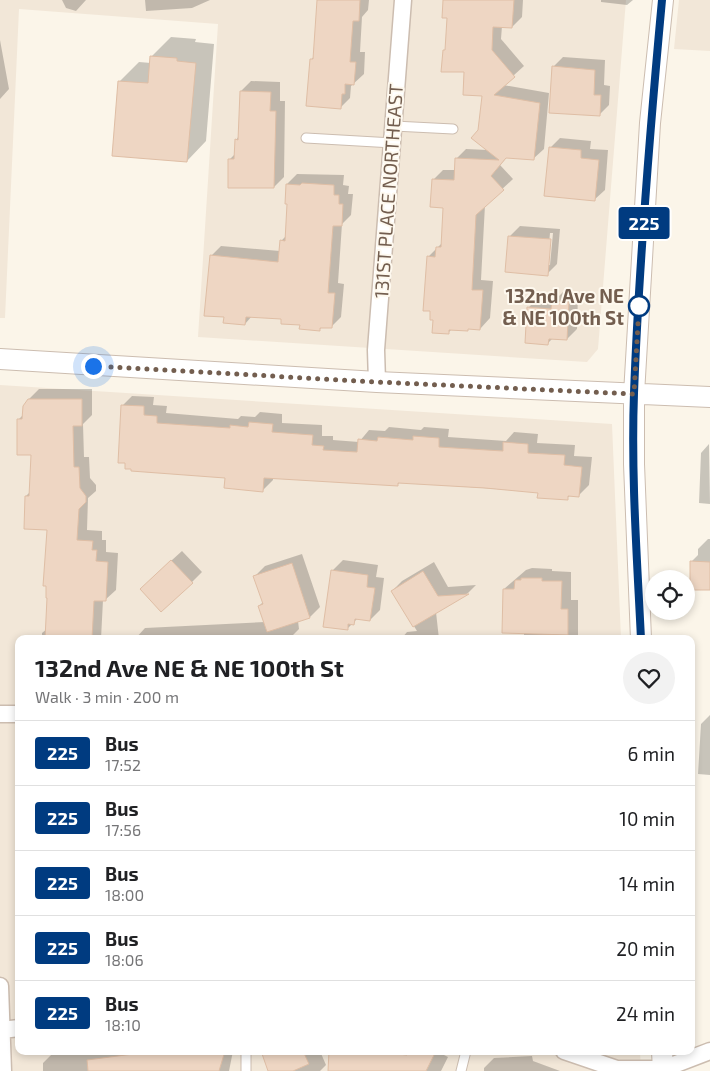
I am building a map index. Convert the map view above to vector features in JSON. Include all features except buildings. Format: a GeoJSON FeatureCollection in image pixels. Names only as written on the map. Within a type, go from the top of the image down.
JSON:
{"type":"FeatureCollection","features":[{"type":"Feature","properties":{"kind":"street","name":"131ST PLACE NORTHEAST"},"geometry":{"type":"LineString","coordinates":[[377,382],[376,350],[403,0]]}},
{"type":"Feature","properties":{"kind":"street"},"geometry":{"type":"LineString","coordinates":[[641,635],[634,464],[634,394],[650,123],[662,0]]}},
{"type":"Feature","properties":{"kind":"street"},"geometry":{"type":"LineString","coordinates":[[0,359],[377,382],[710,397]]}},
{"type":"Feature","properties":{"kind":"street"},"geometry":{"type":"LineString","coordinates":[[0,714],[15,714]]}},
{"type":"Feature","properties":{"kind":"street"},"geometry":{"type":"LineString","coordinates":[[0,986],[3,1071]]}},
{"type":"Feature","properties":{"kind":"street"},"geometry":{"type":"LineString","coordinates":[[2,1030],[15,1028]]}},
{"type":"Feature","properties":{"kind":"street"},"geometry":{"type":"LineString","coordinates":[[576,1055],[617,1069],[663,1064],[710,1051]]}},
{"type":"Feature","properties":{"kind":"lane"},"geometry":{"type":"LineString","coordinates":[[394,126],[453,129]]}},
{"type":"Feature","properties":{"kind":"lane"},"geometry":{"type":"LineString","coordinates":[[306,138],[393,143]]}},
{"type":"Feature","properties":{"kind":"lane"},"geometry":{"type":"LineString","coordinates":[[246,1055],[246,1071]]}},
{"type":"Feature","properties":{"kind":"lane"},"geometry":{"type":"LineString","coordinates":[[461,1071],[465,1055]]}},
{"type":"Feature","properties":{"kind":"shaded area"},"geometry":{"type":"Polygon","coordinates":[[[0,0],[626,0],[598,349],[587,362],[198,337],[218,24],[19,9],[5,318],[0,318],[0,0]]]}},
{"type":"Feature","properties":{"kind":"shaded area"},"geometry":{"type":"Polygon","coordinates":[[[679,0],[710,0],[710,51],[674,49],[679,0]]]}},
{"type":"Feature","properties":{"kind":"shaded area"},"geometry":{"type":"Polygon","coordinates":[[[0,385],[612,424],[621,635],[15,635],[15,1055],[640,1055],[641,1071],[0,1071],[0,385]]]}},
{"type":"Feature","properties":{"kind":"bus line","name":"225"},"geometry":{"type":"LineString","coordinates":[[641,635],[634,464],[634,394],[650,123],[662,0]]}},
{"type":"Feature","properties":{"kind":"place","name":"132nd Ave NE & NE 100th St"},"geometry":{"type":"Point","coordinates":[639,306]}},
{"type":"Feature","properties":{"kind":"route"},"geometry":{"type":"LineString","coordinates":[[93,366],[634,394],[639,306]]}}]}
